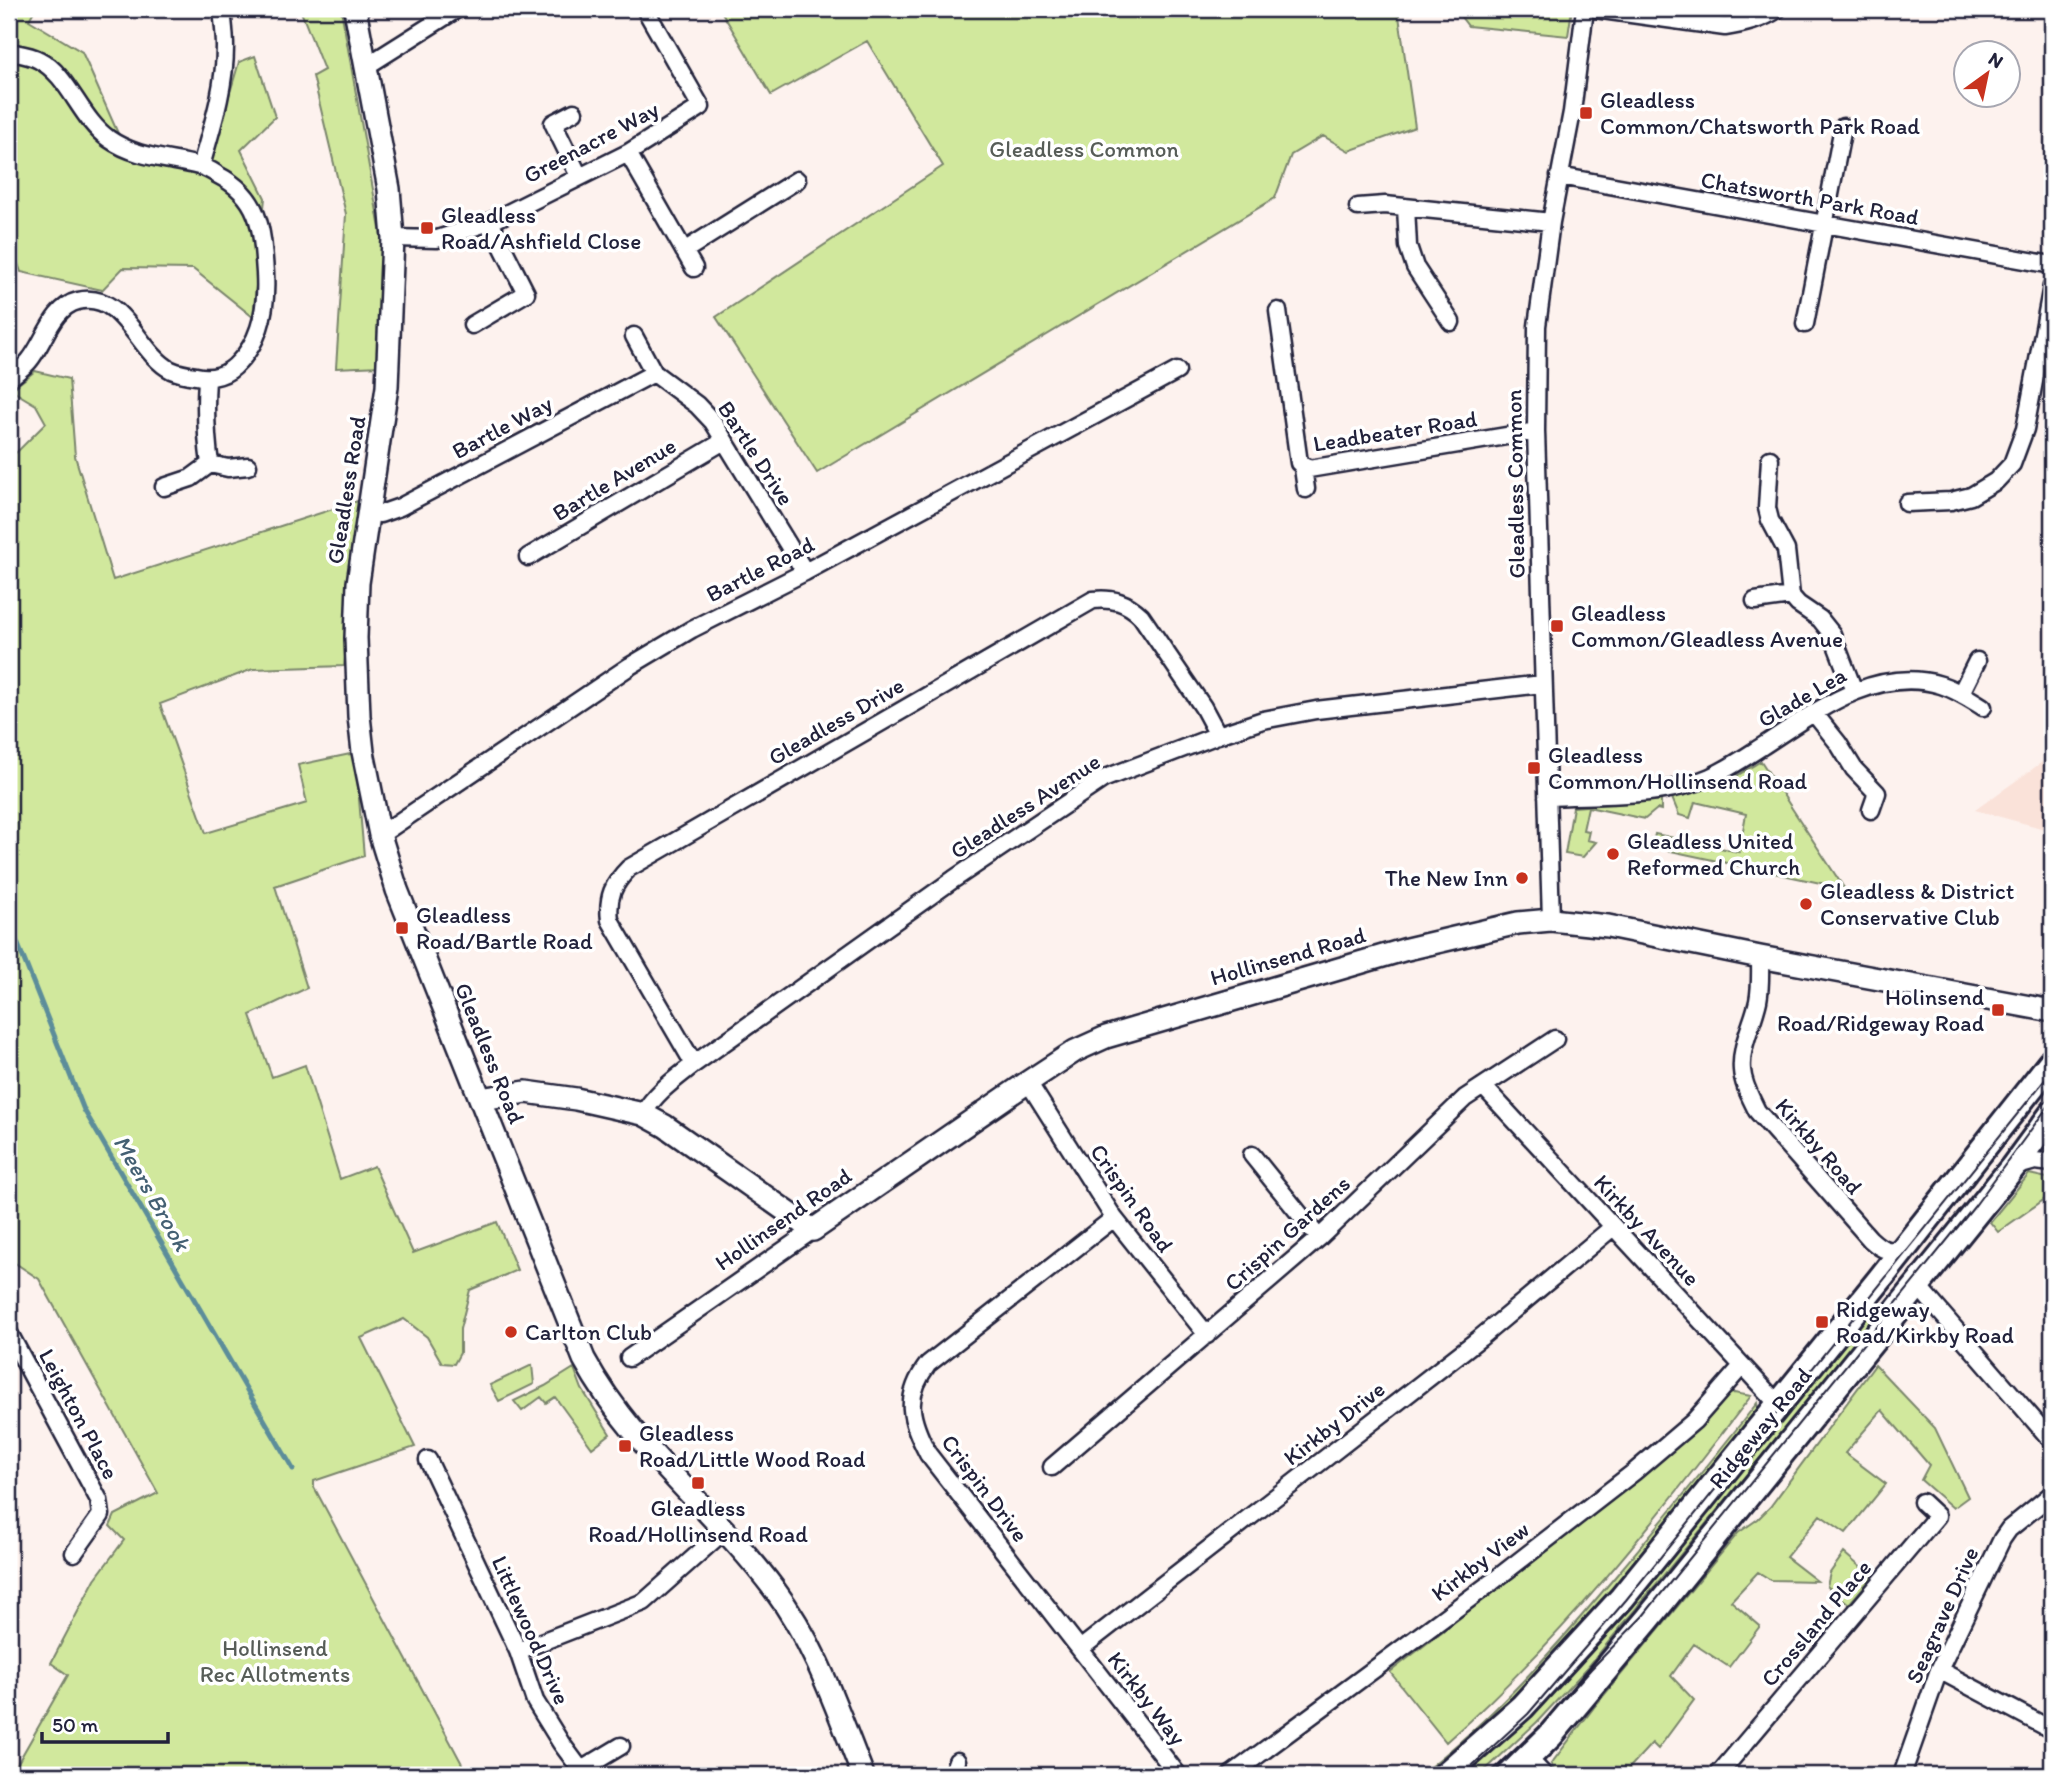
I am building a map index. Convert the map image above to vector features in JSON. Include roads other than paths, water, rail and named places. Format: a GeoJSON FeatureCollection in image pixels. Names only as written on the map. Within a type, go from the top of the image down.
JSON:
{"type":"FeatureCollection","features":[{"type":"Feature","properties":{"kind":"highway","name":"Ridgeway Road"},"geometry":{"type":"LineString","coordinates":[[1445,1775],[1522,1707],[1622,1598],[2052,1060]]}},
{"type":"Feature","properties":{"kind":"highway","name":"Ridgeway Road"},"geometry":{"type":"LineString","coordinates":[[1527,1770],[1550,1736],[1918,1286],[2052,1114]]}},
{"type":"Feature","properties":{"kind":"main road","name":"Gleadless Road"},"geometry":{"type":"LineString","coordinates":[[355,9],[389,189],[393,238],[387,387],[358,583],[355,638],[362,740],[380,835],[397,890],[569,1325],[598,1385],[615,1410],[654,1456],[725,1530],[775,1591],[814,1652],[863,1775]]}},
{"type":"Feature","properties":{"kind":"main road","name":"Hollinsend Road"},"geometry":{"type":"LineString","coordinates":[[813,1230],[1075,1051],[1106,1037],[1407,948],[1518,923],[1550,920],[1608,926],[2052,1011]]}},
{"type":"Feature","properties":{"kind":"main road"},"geometry":{"type":"LineString","coordinates":[[481,1099],[526,1092],[576,1099],[643,1114],[665,1126],[813,1230]]}},
{"type":"Feature","properties":{"kind":"street"},"geometry":{"type":"LineString","coordinates":[[201,166],[223,76],[225,47],[222,9]]}},
{"type":"Feature","properties":{"kind":"street"},"geometry":{"type":"LineString","coordinates":[[365,66],[457,9]]}},
{"type":"Feature","properties":{"kind":"street","name":"Greenacre Way"},"geometry":{"type":"LineString","coordinates":[[393,238],[437,239],[489,222],[628,153],[701,107],[645,9]]}},
{"type":"Feature","properties":{"kind":"street","name":"Gleadless Common"},"geometry":{"type":"LineString","coordinates":[[1550,920],[1535,431],[1537,326],[1551,222],[1572,111],[1585,9]]}},
{"type":"Feature","properties":{"kind":"street"},"geometry":{"type":"LineString","coordinates":[[1595,9],[1725,27],[1765,18],[1778,9]]}},
{"type":"Feature","properties":{"kind":"street"},"geometry":{"type":"LineString","coordinates":[[9,52],[40,60],[51,68],[90,123],[125,149],[159,159],[201,166],[240,188],[253,205],[260,221],[265,275],[265,309],[260,329],[250,349],[238,364],[223,374],[207,379],[170,370],[145,348],[121,314],[106,304],[78,301],[65,307],[30,360],[9,379]]}},
{"type":"Feature","properties":{"kind":"street"},"geometry":{"type":"LineString","coordinates":[[573,112],[553,123],[579,176]]}},
{"type":"Feature","properties":{"kind":"street"},"geometry":{"type":"LineString","coordinates":[[1805,324],[1843,127]]}},
{"type":"Feature","properties":{"kind":"street"},"geometry":{"type":"LineString","coordinates":[[628,153],[694,268]]}},
{"type":"Feature","properties":{"kind":"street","name":"Chatsworth Park Road"},"geometry":{"type":"LineString","coordinates":[[1559,176],[2052,265]]}},
{"type":"Feature","properties":{"kind":"street"},"geometry":{"type":"LineString","coordinates":[[684,251],[797,180]]}},
{"type":"Feature","properties":{"kind":"street"},"geometry":{"type":"LineString","coordinates":[[1358,207],[1385,205],[1551,222]]}},
{"type":"Feature","properties":{"kind":"street"},"geometry":{"type":"LineString","coordinates":[[1406,207],[1408,246],[1415,267],[1451,322]]}},
{"type":"Feature","properties":{"kind":"street"},"geometry":{"type":"LineString","coordinates":[[471,325],[526,293],[489,222]]}},
{"type":"Feature","properties":{"kind":"street"},"geometry":{"type":"LineString","coordinates":[[1907,503],[1951,501],[1971,496],[1996,481],[2012,464],[2025,429],[2052,286]]}},
{"type":"Feature","properties":{"kind":"street","name":"Leadbeater Road"},"geometry":{"type":"LineString","coordinates":[[1278,311],[1298,463],[1303,468],[1306,489]]}},
{"type":"Feature","properties":{"kind":"street","name":"Bartle Drive"},"geometry":{"type":"LineString","coordinates":[[634,336],[654,373],[696,405],[713,422],[805,572]]}},
{"type":"Feature","properties":{"kind":"street","name":"Bartle Road"},"geometry":{"type":"LineString","coordinates":[[380,835],[630,666],[692,629],[805,572],[1177,371]]}},
{"type":"Feature","properties":{"kind":"street","name":"Bartle Way"},"geometry":{"type":"LineString","coordinates":[[368,513],[380,514],[400,507],[654,373]]}},
{"type":"Feature","properties":{"kind":"street"},"geometry":{"type":"LineString","coordinates":[[207,379],[205,404],[211,464]]}},
{"type":"Feature","properties":{"kind":"street","name":"Leadbeater Road"},"geometry":{"type":"LineString","coordinates":[[1303,468],[1535,431]]}},
{"type":"Feature","properties":{"kind":"street","name":"Bartle Avenue"},"geometry":{"type":"LineString","coordinates":[[528,557],[723,441]]}},
{"type":"Feature","properties":{"kind":"street"},"geometry":{"type":"LineString","coordinates":[[1770,459],[1767,508],[1770,520],[1786,550],[1791,596],[1820,619],[1832,634],[1854,691]]}},
{"type":"Feature","properties":{"kind":"street"},"geometry":{"type":"LineString","coordinates":[[163,487],[191,478],[211,464],[228,468],[248,466]]}},
{"type":"Feature","properties":{"kind":"street"},"geometry":{"type":"LineString","coordinates":[[1755,601],[1791,596]]}},
{"type":"Feature","properties":{"kind":"street","name":"Gleadless Drive"},"geometry":{"type":"LineString","coordinates":[[694,1065],[610,920],[608,905],[611,891],[629,868],[1093,600],[1119,601],[1131,606],[1141,616],[1203,707],[1218,735]]}},
{"type":"Feature","properties":{"kind":"street"},"geometry":{"type":"LineString","coordinates":[[1961,693],[1977,661]]}},
{"type":"Feature","properties":{"kind":"street","name":"Glade Lea"},"geometry":{"type":"LineString","coordinates":[[1547,797],[1652,792],[1710,778],[1814,713],[1854,691],[1877,684],[1920,681],[1942,685],[1961,693],[1983,708]]}},
{"type":"Feature","properties":{"kind":"street","name":"Gleadless Avenue"},"geometry":{"type":"LineString","coordinates":[[643,1114],[663,1088],[694,1065],[954,879],[1103,779],[1264,720],[1315,710],[1542,684]]}},
{"type":"Feature","properties":{"kind":"street"},"geometry":{"type":"LineString","coordinates":[[1814,713],[1854,769],[1877,793],[1871,810]]}},
{"type":"Feature","properties":{"kind":"street","name":"Kirkby Road"},"geometry":{"type":"LineString","coordinates":[[1759,957],[1761,981],[1758,1000],[1742,1055],[1742,1072],[1747,1091],[1758,1111],[1882,1250],[1893,1251],[1905,1247]]}},
{"type":"Feature","properties":{"kind":"street","name":"Crispin Gardens"},"geometry":{"type":"LineString","coordinates":[[1052,1468],[1319,1238],[1451,1110],[1555,1039]]}},
{"type":"Feature","properties":{"kind":"street","name":"Crispin Road"},"geometry":{"type":"LineString","coordinates":[[1028,1083],[1114,1218],[1207,1335]]}},
{"type":"Feature","properties":{"kind":"street","name":"Kirkby Avenue"},"geometry":{"type":"LineString","coordinates":[[1483,1086],[1778,1404]]}},
{"type":"Feature","properties":{"kind":"street"},"geometry":{"type":"LineString","coordinates":[[1251,1154],[1319,1238]]}},
{"type":"Feature","properties":{"kind":"street"},"geometry":{"type":"LineString","coordinates":[[2013,1167],[2035,1161],[2052,1163]]}},
{"type":"Feature","properties":{"kind":"street","name":"Crispin Drive"},"geometry":{"type":"LineString","coordinates":[[1080,1649],[928,1454],[911,1412],[912,1394],[917,1379],[928,1364],[1114,1218]]}},
{"type":"Feature","properties":{"kind":"street","name":"Kirkby Drive"},"geometry":{"type":"LineString","coordinates":[[1080,1649],[1469,1346],[1613,1227]]}},
{"type":"Feature","properties":{"kind":"street","name":"Hollinsend Road"},"geometry":{"type":"LineString","coordinates":[[629,1358],[813,1230]]}},
{"type":"Feature","properties":{"kind":"street"},"geometry":{"type":"LineString","coordinates":[[1918,1286],[2052,1441]]}},
{"type":"Feature","properties":{"kind":"street","name":"Leighton Place"},"geometry":{"type":"LineString","coordinates":[[9,1333],[99,1500],[100,1515],[74,1553]]}},
{"type":"Feature","properties":{"kind":"street","name":"Kirkby View"},"geometry":{"type":"LineString","coordinates":[[1231,1775],[1492,1582],[1634,1472],[1694,1421],[1742,1366]]}},
{"type":"Feature","properties":{"kind":"street","name":"Littlewood Drive"},"geometry":{"type":"LineString","coordinates":[[428,1460],[518,1651],[535,1702],[561,1744],[581,1770],[621,1746]]}},
{"type":"Feature","properties":{"kind":"street","name":"Seagrave Drive"},"geometry":{"type":"LineString","coordinates":[[1902,1775],[1939,1670],[2002,1539],[2009,1529],[2052,1494]]}},
{"type":"Feature","properties":{"kind":"street","name":"Crossland Place"},"geometry":{"type":"LineString","coordinates":[[1718,1775],[1937,1516],[1922,1502]]}},
{"type":"Feature","properties":{"kind":"street"},"geometry":{"type":"LineString","coordinates":[[518,1651],[644,1602],[725,1530]]}},
{"type":"Feature","properties":{"kind":"street","name":"Kirkby Way"},"geometry":{"type":"LineString","coordinates":[[1080,1649],[1178,1775]]}},
{"type":"Feature","properties":{"kind":"street"},"geometry":{"type":"LineString","coordinates":[[1939,1670],[2052,1730]]}},
{"type":"Feature","properties":{"kind":"waterway","name":"Meers Brook"},"geometry":{"type":"LineString","coordinates":[[9,922],[84,1110],[293,1469]]}},
{"type":"Feature","properties":{"kind":"tram line"},"geometry":{"type":"LineString","coordinates":[[1462,1775],[1528,1714],[1626,1600],[2052,1071]]}},
{"type":"Feature","properties":{"kind":"tram line"},"geometry":{"type":"LineString","coordinates":[[1488,1775],[1541,1725],[1643,1616],[1974,1207],[2052,1101]]}},
{"type":"Feature","properties":{"kind":"place","name":"Gleadless Common/Chatsworth Park Road"},"geometry":{"type":"Point","coordinates":[1586,113]}},
{"type":"Feature","properties":{"kind":"place","name":"Gleadless Road/Ashfield Close"},"geometry":{"type":"Point","coordinates":[427,228]}},
{"type":"Feature","properties":{"kind":"place","name":"Gleadless Common/Gleadless Avenue"},"geometry":{"type":"Point","coordinates":[1557,626]}},
{"type":"Feature","properties":{"kind":"place","name":"Gleadless Common/Hollinsend Road"},"geometry":{"type":"Point","coordinates":[1534,768]}},
{"type":"Feature","properties":{"kind":"place","name":"Gleadless United Reformed Church"},"geometry":{"type":"Point","coordinates":[1613,854]}},
{"type":"Feature","properties":{"kind":"place","name":"The New Inn"},"geometry":{"type":"Point","coordinates":[1522,878]}},
{"type":"Feature","properties":{"kind":"place","name":"Gleadless & District Conservative Club"},"geometry":{"type":"Point","coordinates":[1806,904]}},
{"type":"Feature","properties":{"kind":"place","name":"Gleadless Road/Bartle Road"},"geometry":{"type":"Point","coordinates":[402,928]}},
{"type":"Feature","properties":{"kind":"place","name":"Holinsend Road/Ridgeway Road"},"geometry":{"type":"Point","coordinates":[1998,1010]}},
{"type":"Feature","properties":{"kind":"place","name":"Ridgeway Road/Kirkby Road"},"geometry":{"type":"Point","coordinates":[1822,1322]}},
{"type":"Feature","properties":{"kind":"place","name":"Carlton Club"},"geometry":{"type":"Point","coordinates":[511,1332]}},
{"type":"Feature","properties":{"kind":"place","name":"Gleadless Road/Little Wood Road"},"geometry":{"type":"Point","coordinates":[625,1446]}},
{"type":"Feature","properties":{"kind":"place","name":"Gleadless Road/Hollinsend Road"},"geometry":{"type":"Point","coordinates":[698,1483]}},
{"type":"Feature","properties":{"kind":"park label","name":"Hollinsend Rec Allotments"},"geometry":{"type":"Point","coordinates":[275,1661]}}]}
